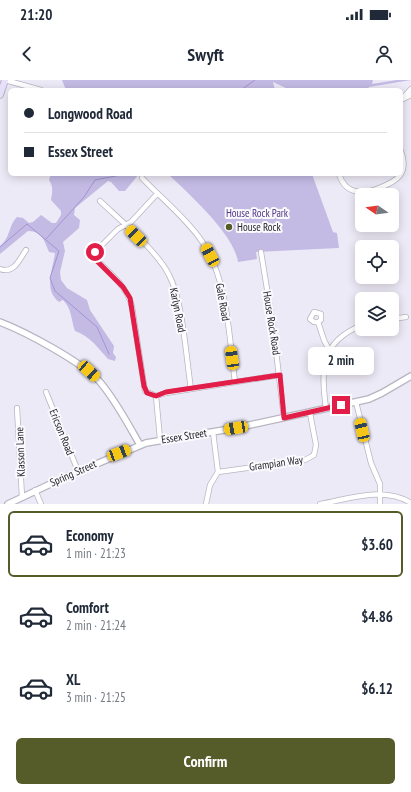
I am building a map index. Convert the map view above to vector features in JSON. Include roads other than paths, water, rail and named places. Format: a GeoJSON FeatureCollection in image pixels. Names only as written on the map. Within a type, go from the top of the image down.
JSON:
{"type":"FeatureCollection","features":[{"type":"Feature","properties":{"kind":"main road"},"geometry":{"type":"LineString","coordinates":[[0,95],[5,80]]}},
{"type":"Feature","properties":{"kind":"street"},"geometry":{"type":"LineString","coordinates":[[5,80],[34,88]]}},
{"type":"Feature","properties":{"kind":"street"},"geometry":{"type":"LineString","coordinates":[[403,98],[411,89]]}},
{"type":"Feature","properties":{"kind":"street"},"geometry":{"type":"LineString","coordinates":[[339,176],[343,183],[352,191],[370,192],[392,183],[400,176]]}},
{"type":"Feature","properties":{"kind":"street","name":"Gale Road"},"geometry":{"type":"LineString","coordinates":[[142,178],[195,232],[206,247],[215,267],[222,292],[235,382]]}},
{"type":"Feature","properties":{"kind":"street"},"geometry":{"type":"LineString","coordinates":[[94,258],[95,252],[118,229],[131,222],[158,194]]}},
{"type":"Feature","properties":{"kind":"street","name":"Karlyn Road"},"geometry":{"type":"LineString","coordinates":[[100,202],[161,262],[173,282],[191,388]]}},
{"type":"Feature","properties":{"kind":"street"},"geometry":{"type":"LineString","coordinates":[[0,269],[6,271],[12,270],[26,250]]}},
{"type":"Feature","properties":{"kind":"street"},"geometry":{"type":"LineString","coordinates":[[88,252],[123,287],[128,295],[132,307],[145,391],[156,396],[166,392],[280,375]]}},
{"type":"Feature","properties":{"kind":"street","name":"House Rock Road"},"geometry":{"type":"LineString","coordinates":[[261,252],[280,375],[284,418]]}},
{"type":"Feature","properties":{"kind":"street"},"geometry":{"type":"LineString","coordinates":[[399,318],[406,317]]}},
{"type":"Feature","properties":{"kind":"street"},"geometry":{"type":"LineString","coordinates":[[0,322],[19,330],[89,371],[108,392],[140,445]]}},
{"type":"Feature","properties":{"kind":"street"},"geometry":{"type":"LineString","coordinates":[[318,322],[329,350]]}},
{"type":"Feature","properties":{"kind":"street"},"geometry":{"type":"LineString","coordinates":[[326,409],[323,373],[324,361],[329,350],[342,336],[355,329]]}},
{"type":"Feature","properties":{"kind":"street","name":"Essex Street"},"geometry":{"type":"LineString","coordinates":[[140,445],[160,439],[213,432],[310,413],[356,402],[375,397],[411,376]]}},
{"type":"Feature","properties":{"kind":"street","name":"Ericson Road"},"geometry":{"type":"LineString","coordinates":[[46,392],[78,471]]}},
{"type":"Feature","properties":{"kind":"street"},"geometry":{"type":"LineString","coordinates":[[156,396],[160,439]]}},
{"type":"Feature","properties":{"kind":"street"},"geometry":{"type":"LineString","coordinates":[[356,402],[369,456],[380,484],[380,504]]}},
{"type":"Feature","properties":{"kind":"street","name":"Klasson Lane"},"geometry":{"type":"LineString","coordinates":[[17,408],[22,497]]}},
{"type":"Feature","properties":{"kind":"street","name":"Grampian Way"},"geometry":{"type":"LineString","coordinates":[[218,472],[294,462],[314,455],[316,445],[310,413]]}},
{"type":"Feature","properties":{"kind":"street"},"geometry":{"type":"LineString","coordinates":[[206,504],[210,485],[218,472],[213,432]]}},
{"type":"Feature","properties":{"kind":"street","name":"Spring Street"},"geometry":{"type":"LineString","coordinates":[[8,504],[35,490],[140,445]]}},
{"type":"Feature","properties":{"kind":"street"},"geometry":{"type":"LineString","coordinates":[[35,490],[41,504]]}},
{"type":"Feature","properties":{"kind":"street"},"geometry":{"type":"LineString","coordinates":[[320,504],[380,494],[398,497],[411,503]]}},
{"type":"Feature","properties":{"kind":"waterway"},"geometry":{"type":"LineString","coordinates":[[244,88],[255,80]]}},
{"type":"Feature","properties":{"kind":"waterway"},"geometry":{"type":"LineString","coordinates":[[46,239],[84,197],[95,180],[116,176]]}},
{"type":"Feature","properties":{"kind":"waterway"},"geometry":{"type":"LineString","coordinates":[[0,247],[27,224],[59,251],[50,278],[55,291],[97,327],[109,354]]}},
{"type":"Feature","properties":{"kind":"place","name":"House Rock"},"geometry":{"type":"Point","coordinates":[229,227]}},
{"type":"Feature","properties":{"kind":"park label","name":"House Rock Park"},"geometry":{"type":"Point","coordinates":[257,213]}}]}
